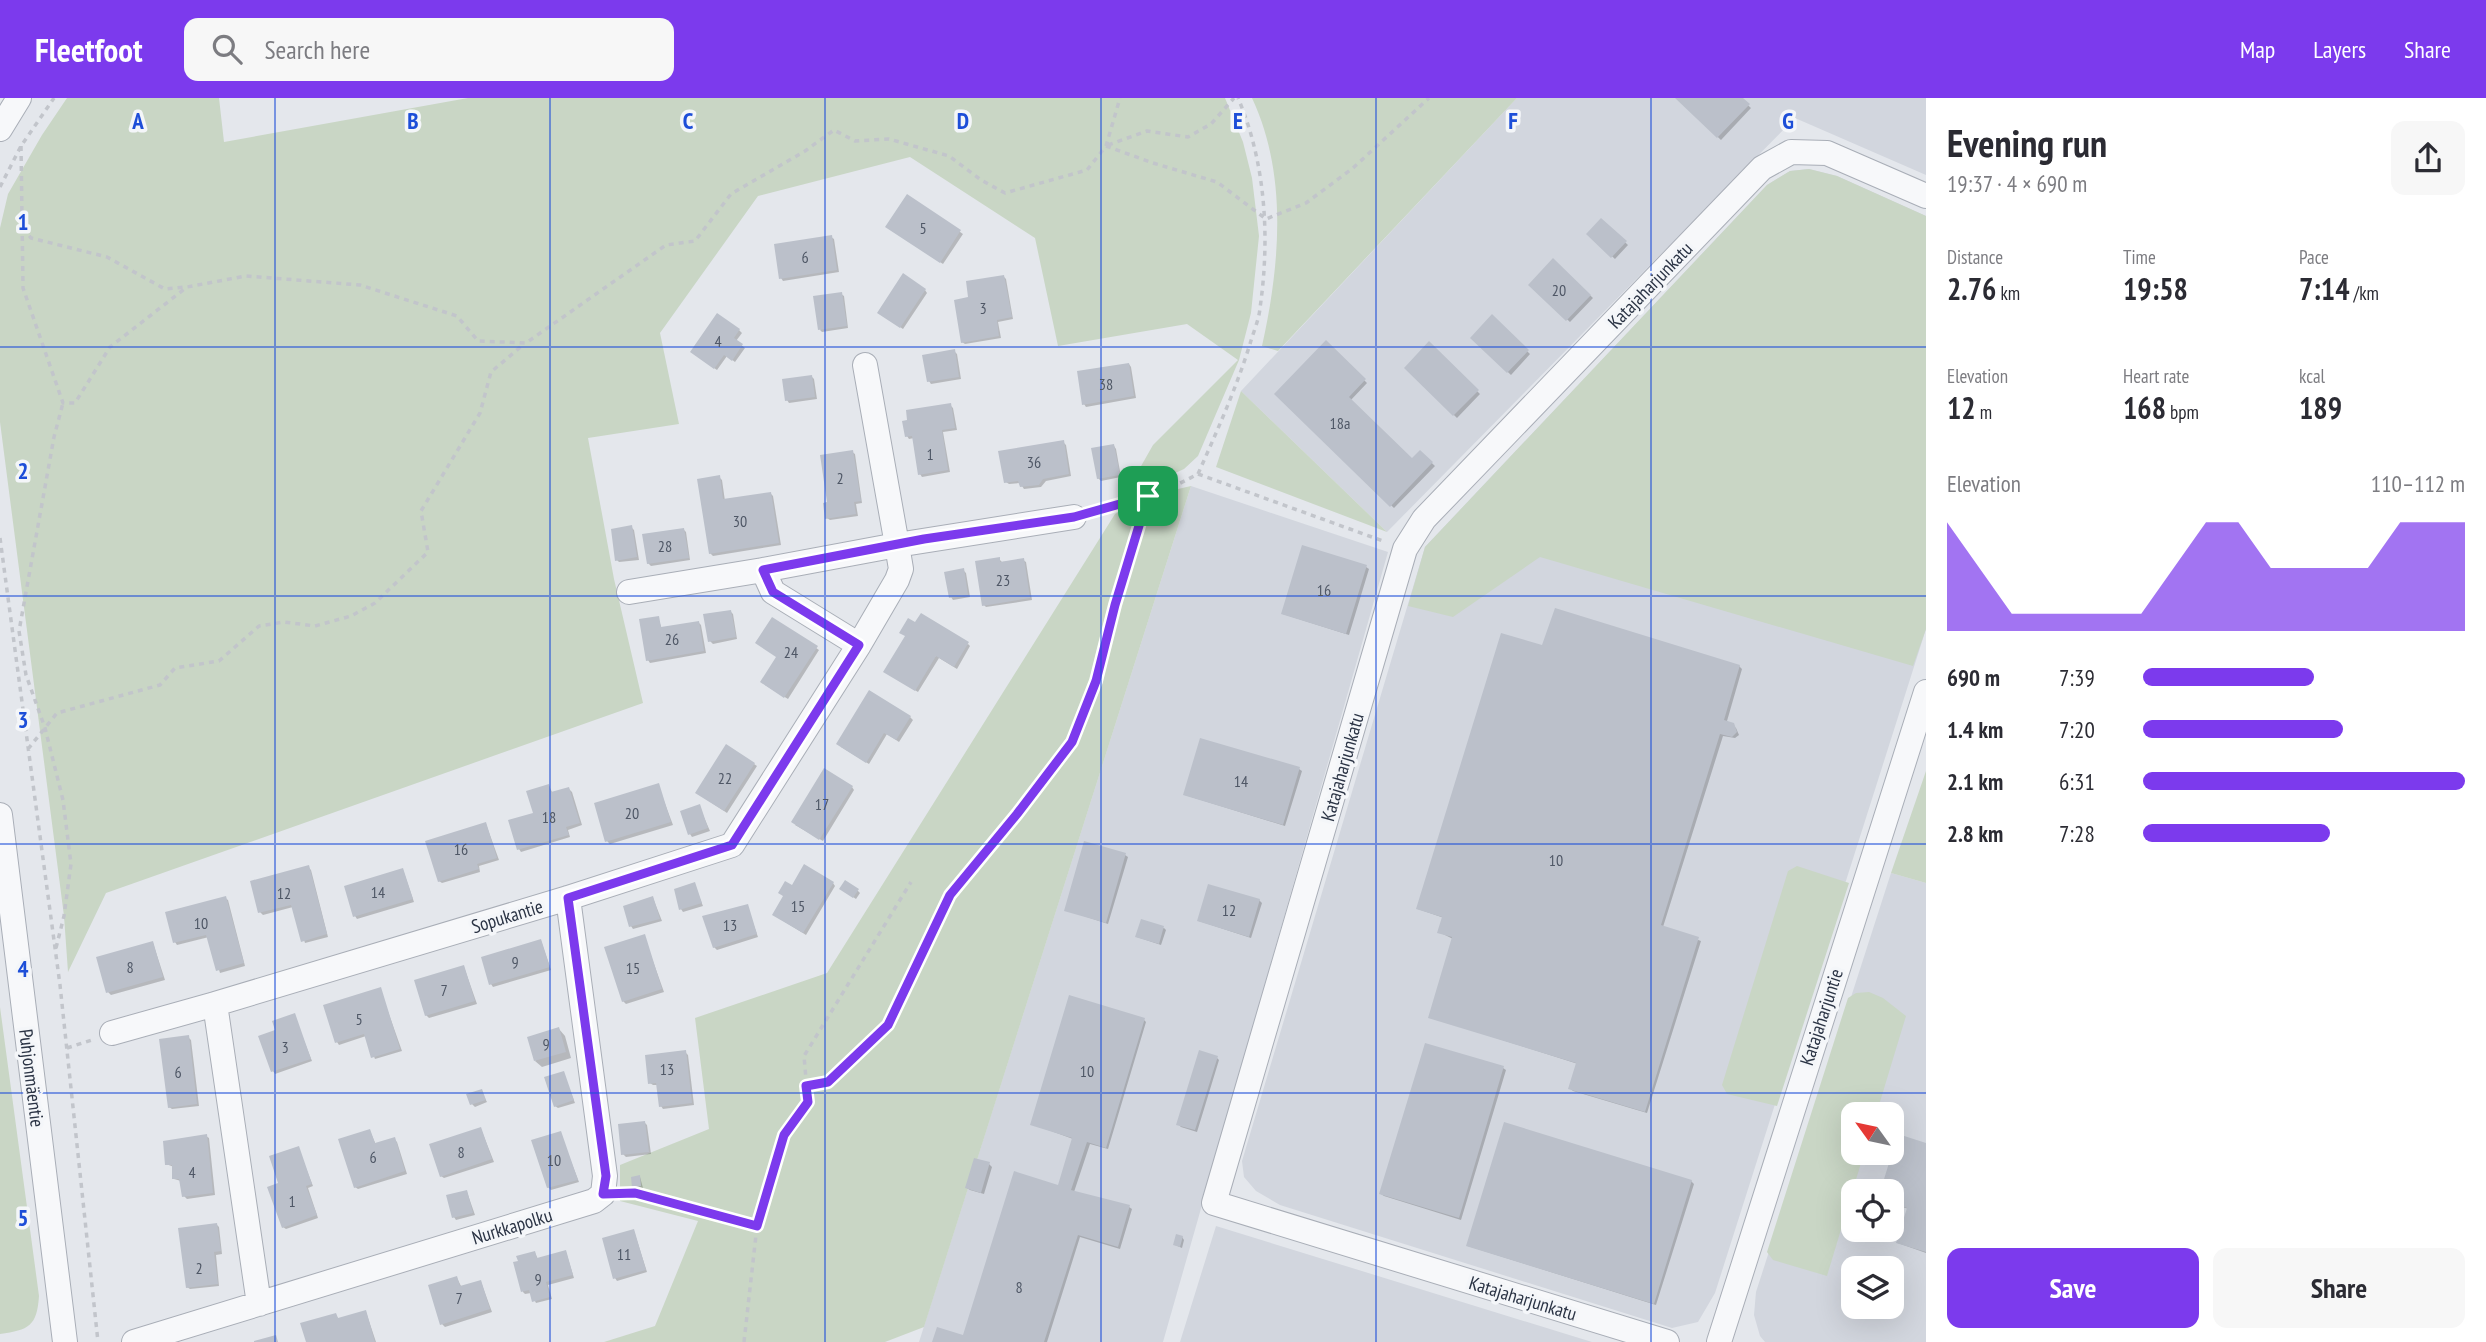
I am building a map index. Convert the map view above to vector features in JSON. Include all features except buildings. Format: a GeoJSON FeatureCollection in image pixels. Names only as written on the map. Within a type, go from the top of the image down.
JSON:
{"type":"FeatureCollection","features":[{"type":"Feature","properties":{"kind":"street"},"geometry":{"type":"LineString","coordinates":[[0,129],[19,98]]}},
{"type":"Feature","properties":{"kind":"street","name":"Katajaharjunkatu"},"geometry":{"type":"LineString","coordinates":[[1667,1342],[1214,1203],[1405,549],[1424,519],[1762,168],[1791,152],[1827,153],[1926,196]]}},
{"type":"Feature","properties":{"kind":"street","name":"Sopukantie"},"geometry":{"type":"LineString","coordinates":[[112,1033],[568,898],[732,845],[859,645],[901,569],[865,365]]}},
{"type":"Feature","properties":{"kind":"street"},"geometry":{"type":"LineString","coordinates":[[629,592],[1074,517]]}},
{"type":"Feature","properties":{"kind":"street"},"geometry":{"type":"LineString","coordinates":[[763,570],[773,592],[859,645]]}},
{"type":"Feature","properties":{"kind":"street","name":"Katajaharjuntie"},"geometry":{"type":"LineString","coordinates":[[1719,1342],[1926,692]]}},
{"type":"Feature","properties":{"kind":"street","name":"Puhjonmäentie"},"geometry":{"type":"LineString","coordinates":[[0,815],[58,1341]]}},
{"type":"Feature","properties":{"kind":"street"},"geometry":{"type":"LineString","coordinates":[[568,898],[606,1176],[603,1194]]}},
{"type":"Feature","properties":{"kind":"street"},"geometry":{"type":"LineString","coordinates":[[215,1004],[259,1304]]}},
{"type":"Feature","properties":{"kind":"street","name":"Nurkkapolku"},"geometry":{"type":"LineString","coordinates":[[134,1342],[594,1201],[603,1194]]}},
{"type":"Feature","properties":{"kind":"path"},"geometry":{"type":"LineString","coordinates":[[0,187],[21,146],[54,98]]}},
{"type":"Feature","properties":{"kind":"path"},"geometry":{"type":"LineString","coordinates":[[28,749],[57,713],[160,685],[175,668],[219,660],[259,626],[284,622],[315,626],[351,616],[375,603],[428,552],[421,511],[480,413],[491,372],[526,343],[666,245],[695,240],[731,194],[805,151],[834,130],[855,141],[889,139],[949,156],[981,180],[1005,193],[1087,170],[1106,146],[1120,98]]}},
{"type":"Feature","properties":{"kind":"path"},"geometry":{"type":"LineString","coordinates":[[1074,517],[1161,493],[1198,474],[1237,384],[1260,310],[1266,219],[1258,164],[1247,119],[1236,98],[1211,124],[1188,137],[1147,131],[1106,146]]}},
{"type":"Feature","properties":{"kind":"path"},"geometry":{"type":"LineString","coordinates":[[1266,219],[1306,203],[1353,168],[1429,98]]}},
{"type":"Feature","properties":{"kind":"path"},"geometry":{"type":"LineString","coordinates":[[21,146],[23,288],[62,402],[19,631],[26,676],[44,728],[63,800],[71,864],[64,916],[55,951]]}},
{"type":"Feature","properties":{"kind":"path"},"geometry":{"type":"LineString","coordinates":[[1106,146],[1217,182],[1266,219]]}},
{"type":"Feature","properties":{"kind":"path"},"geometry":{"type":"LineString","coordinates":[[22,227],[31,238],[107,257],[165,289],[246,276],[360,285],[457,316],[478,341],[526,343]]}},
{"type":"Feature","properties":{"kind":"path"},"geometry":{"type":"LineString","coordinates":[[62,402],[75,404],[110,347],[187,287]]}},
{"type":"Feature","properties":{"kind":"path"},"geometry":{"type":"LineString","coordinates":[[1198,474],[1405,549]]}},
{"type":"Feature","properties":{"kind":"path"},"geometry":{"type":"LineString","coordinates":[[806,1086],[828,1082],[888,1025],[950,895],[1072,742],[1096,681],[1115,605],[1148,496]]}},
{"type":"Feature","properties":{"kind":"path"},"geometry":{"type":"LineString","coordinates":[[0,538],[55,951],[98,1342]]}},
{"type":"Feature","properties":{"kind":"path"},"geometry":{"type":"LineString","coordinates":[[744,1342],[757,1226],[784,1135],[808,1102],[804,1056],[911,882]]}},
{"type":"Feature","properties":{"kind":"path"},"geometry":{"type":"LineString","coordinates":[[603,1194],[635,1193],[757,1226]]}},
{"type":"Feature","properties":{"kind":"shaded area"},"geometry":{"type":"Polygon","coordinates":[[[1517,98],[1926,98],[1926,175],[1795,118],[1387,532],[1241,391],[1517,98]]]}},
{"type":"Feature","properties":{"kind":"shaded area"},"geometry":{"type":"Polygon","coordinates":[[[1809,169],[1837,176],[1926,216],[1926,629],[1715,1293],[1698,1322],[1672,1328],[1280,1205],[1256,1191],[1244,1177],[1242,1161],[1425,547],[1767,185],[1790,171],[1809,169]]]}},
{"type":"Feature","properties":{"kind":"shaded area"},"geometry":{"type":"Polygon","coordinates":[[[1191,486],[1388,552],[1163,1342],[919,1342],[1191,486]]]}},
{"type":"Feature","properties":{"kind":"shaded area"},"geometry":{"type":"Polygon","coordinates":[[[1891,873],[1926,883],[1926,1342],[1765,1342],[1760,1336],[1754,1315],[1756,1292],[1891,873]]]}},
{"type":"Feature","properties":{"kind":"shaded area"},"geometry":{"type":"Polygon","coordinates":[[[1216,1226],[1592,1342],[1180,1342],[1216,1226]]]}},
{"type":"Feature","properties":{"kind":"green space"},"geometry":{"type":"Polygon","coordinates":[[[67,98],[219,98],[224,142],[468,98],[1225,98],[1243,142],[1252,178],[1259,236],[1251,313],[1239,360],[1198,456],[1184,469],[1160,480],[1128,489],[1153,445],[1238,360],[1187,324],[1058,346],[1035,238],[910,157],[758,196],[660,333],[679,424],[588,438],[614,579],[643,703],[106,893],[68,972],[64,916],[0,422],[0,228],[8,194],[67,98]]]}},
{"type":"Feature","properties":{"kind":"green space"},"geometry":{"type":"Polygon","coordinates":[[[1252,98],[1517,98],[1278,351],[1262,346],[1276,252],[1276,189],[1264,127],[1252,98]]]}},
{"type":"Feature","properties":{"kind":"green space"},"geometry":{"type":"Polygon","coordinates":[[[1809,169],[1837,176],[1926,216],[1926,629],[1913,666],[1540,557],[1453,617],[1408,606],[1425,547],[1767,185],[1790,171],[1809,169]]]}},
{"type":"Feature","properties":{"kind":"green space"},"geometry":{"type":"Polygon","coordinates":[[[1241,391],[1387,532],[1216,467],[1241,391]]]}},
{"type":"Feature","properties":{"kind":"green space"},"geometry":{"type":"Polygon","coordinates":[[[1191,486],[924,1327],[885,1342],[604,1342],[655,1326],[698,1221],[620,1201],[620,1165],[709,1129],[695,1018],[827,973],[1115,514],[1148,496],[1191,486]]]}},
{"type":"Feature","properties":{"kind":"green space"},"geometry":{"type":"Polygon","coordinates":[[[1926,771],[1926,883],[1891,873],[1926,771]]]}},
{"type":"Feature","properties":{"kind":"green space"},"geometry":{"type":"Polygon","coordinates":[[[1797,866],[1849,883],[1777,1106],[1727,1094],[1722,1085],[1788,871],[1797,866]]]}},
{"type":"Feature","properties":{"kind":"green space"},"geometry":{"type":"Polygon","coordinates":[[[1869,992],[1883,998],[1906,1016],[1880,1102],[1841,1102],[1841,1166],[1860,1166],[1856,1179],[1841,1179],[1841,1229],[1827,1276],[1773,1260],[1767,1252],[1848,998],[1856,993],[1869,992]]]}},
{"type":"Feature","properties":{"kind":"green space"},"geometry":{"type":"Polygon","coordinates":[[[0,1007],[39,1296],[36,1314],[30,1325],[18,1331],[0,1334],[0,1007]]]}},
{"type":"Feature","properties":{"kind":"route"},"geometry":{"type":"LineString","coordinates":[[1148,496],[1115,605],[1096,681],[1072,742],[950,895],[888,1025],[828,1082],[806,1086],[808,1102],[784,1135],[757,1226],[635,1193],[603,1194],[606,1176],[568,898],[732,845],[859,645],[773,592],[763,570],[924,539],[1074,517],[1148,496]]}}]}
